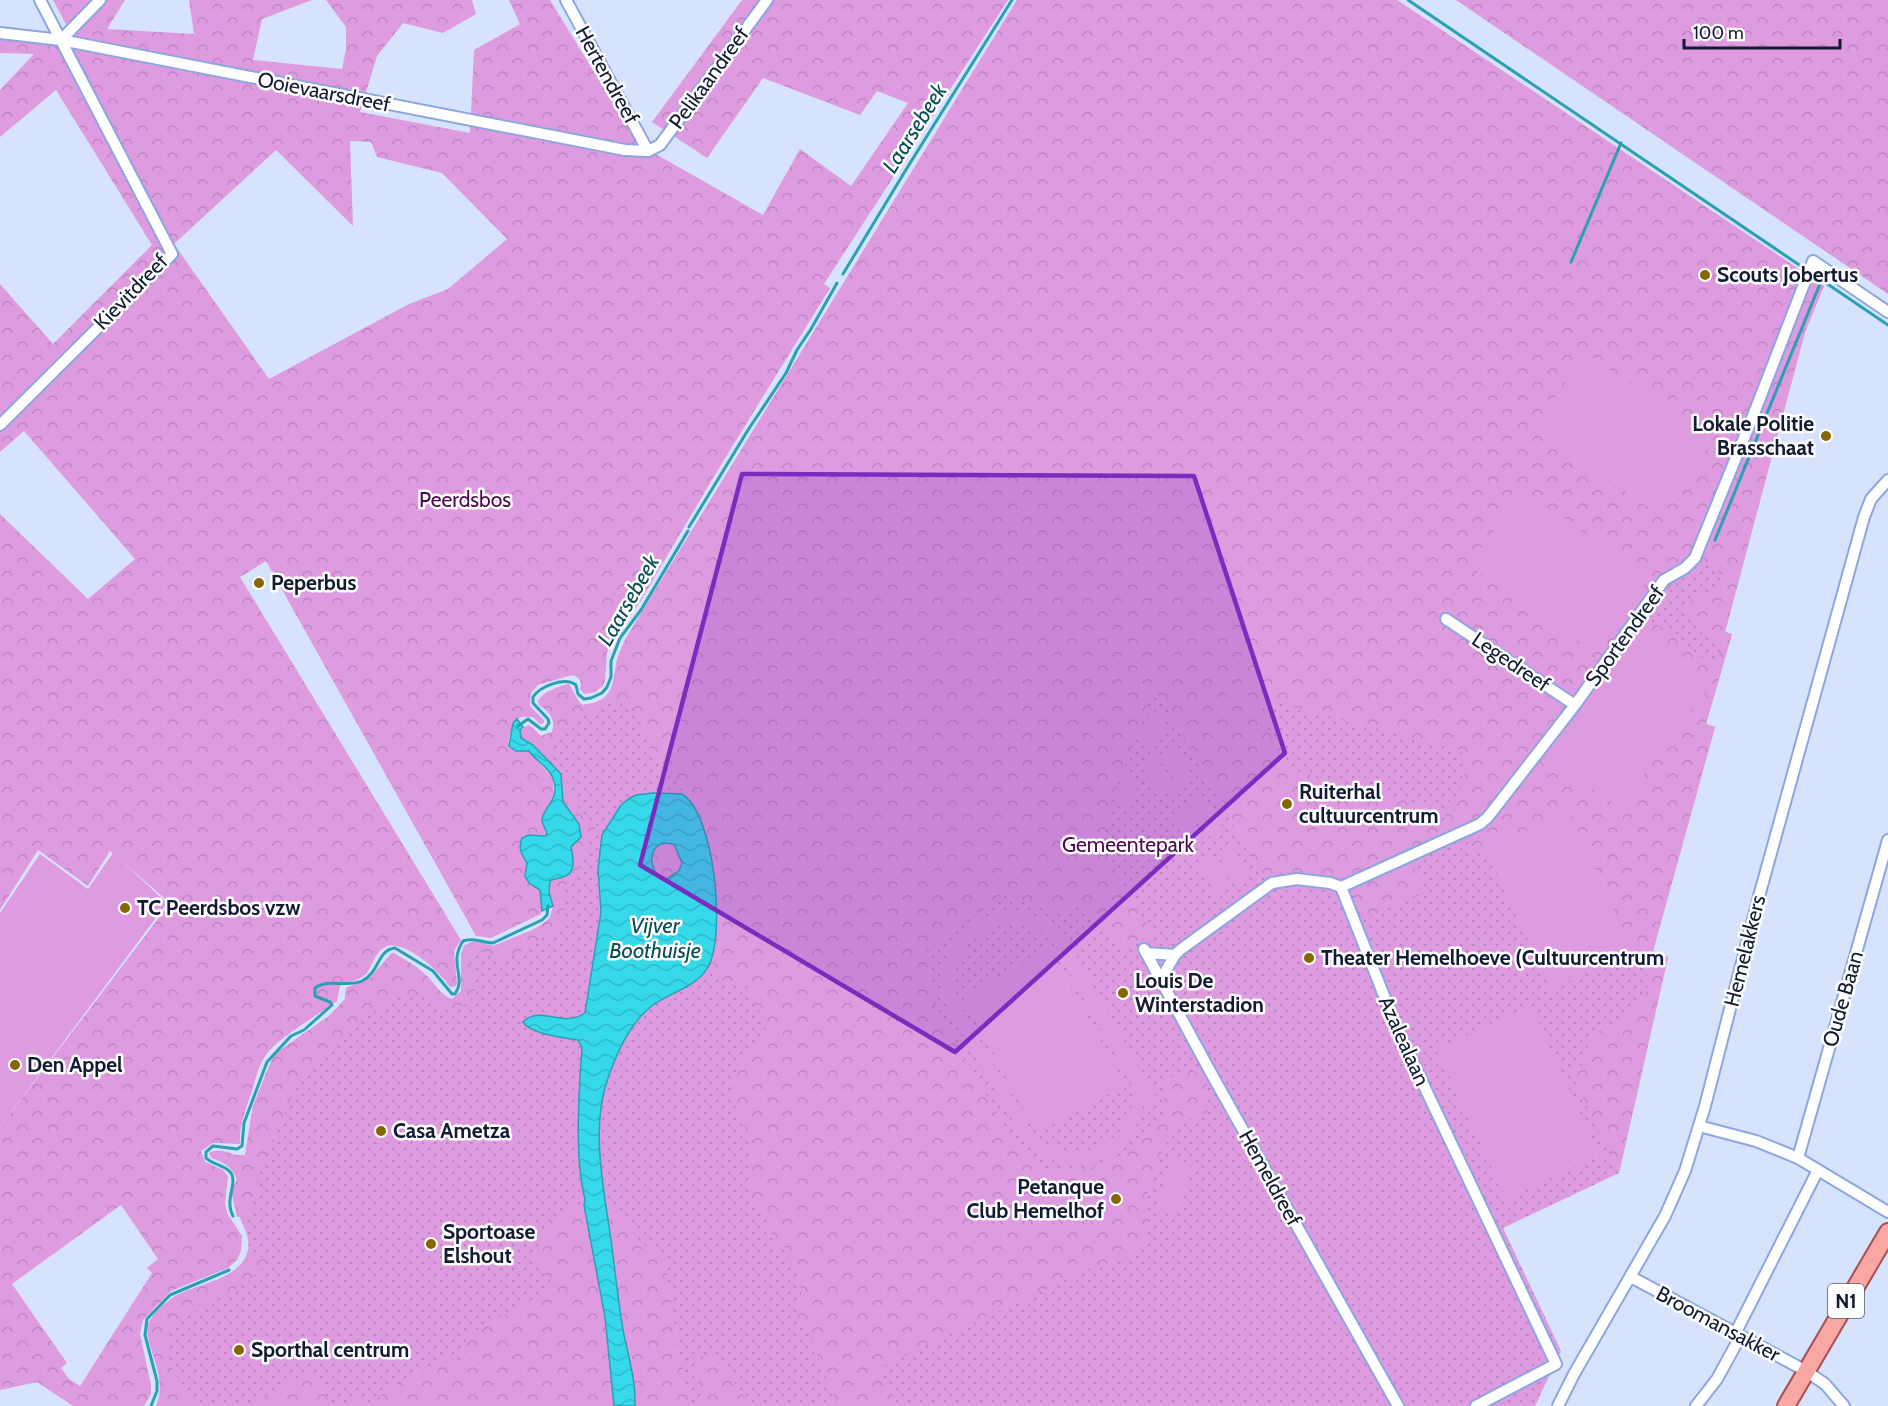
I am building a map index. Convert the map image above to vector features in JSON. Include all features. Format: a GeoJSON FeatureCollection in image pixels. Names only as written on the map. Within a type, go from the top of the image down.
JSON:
{"type":"FeatureCollection","features":[{"type":"Feature","properties":{"kind":"main road","name":"N1"},"geometry":{"type":"LineString","coordinates":[[1786,1406],[1888,1232]]}},
{"type":"Feature","properties":{"kind":"street"},"geometry":{"type":"LineString","coordinates":[[40,0],[61,40],[100,0]]}},
{"type":"Feature","properties":{"kind":"street","name":"Hertendreef"},"geometry":{"type":"LineString","coordinates":[[566,0],[648,151]]}},
{"type":"Feature","properties":{"kind":"street","name":"Pelikaandreef"},"geometry":{"type":"LineString","coordinates":[[648,151],[660,145],[767,0]]}},
{"type":"Feature","properties":{"kind":"street","name":"Ooievaarsdreef"},"geometry":{"type":"LineString","coordinates":[[0,33],[61,40],[625,150],[648,151]]}},
{"type":"Feature","properties":{"kind":"street","name":"Kievitdreef"},"geometry":{"type":"LineString","coordinates":[[0,425],[172,254],[61,40]]}},
{"type":"Feature","properties":{"kind":"street","name":"Sportendreef"},"geometry":{"type":"LineString","coordinates":[[1341,887],[1480,824],[1488,817],[1575,705],[1664,580],[1685,568],[1695,558],[1701,548],[1812,264],[1888,312]]}},
{"type":"Feature","properties":{"kind":"street","name":"Hemelakkers"},"geometry":{"type":"LineString","coordinates":[[1558,1406],[1676,1192],[1700,1126],[1764,877],[1864,517],[1871,499],[1888,480]]}},
{"type":"Feature","properties":{"kind":"street","name":"Legedreef"},"geometry":{"type":"LineString","coordinates":[[1446,619],[1575,705]]}},
{"type":"Feature","properties":{"kind":"street","name":"Oude Baan"},"geometry":{"type":"LineString","coordinates":[[1798,1158],[1888,840]]}},
{"type":"Feature","properties":{"kind":"street"},"geometry":{"type":"LineString","coordinates":[[1161,979],[1175,955],[1272,883],[1297,879],[1330,883],[1341,887]]}},
{"type":"Feature","properties":{"kind":"street","name":"Azalealaan"},"geometry":{"type":"LineString","coordinates":[[1341,887],[1398,1031],[1556,1364]]}},
{"type":"Feature","properties":{"kind":"street","name":"Hemeldreef"},"geometry":{"type":"LineString","coordinates":[[1175,955],[1145,951],[1398,1406]]}},
{"type":"Feature","properties":{"kind":"street"},"geometry":{"type":"LineString","coordinates":[[1700,1126],[1756,1141],[1798,1158],[1888,1212]]}},
{"type":"Feature","properties":{"kind":"street"},"geometry":{"type":"LineString","coordinates":[[1696,1406],[1717,1379],[1818,1170]]}},
{"type":"Feature","properties":{"kind":"street","name":"Broomansakker"},"geometry":{"type":"LineString","coordinates":[[1630,1277],[1806,1371],[1825,1384],[1844,1406]]}},
{"type":"Feature","properties":{"kind":"street"},"geometry":{"type":"LineString","coordinates":[[1476,1406],[1556,1364],[1574,1374]]}},
{"type":"Feature","properties":{"kind":"highlighted area"},"geometry":{"type":"Polygon","coordinates":[[[742,474],[1194,476],[1285,753],[955,1052],[640,865],[742,474]]]}},
{"type":"Feature","properties":{"kind":"green space","name":"Peerdsbos"},"geometry":{"type":"Polygon","coordinates":[[[53,0],[125,0],[107,29],[194,34],[189,0],[312,0],[262,19],[253,60],[342,69],[346,49],[346,27],[326,0],[472,0],[476,14],[443,33],[403,23],[377,56],[360,112],[470,133],[474,50],[520,24],[509,0],[550,0],[638,144],[763,215],[800,149],[851,186],[908,103],[877,91],[860,115],[763,78],[707,158],[652,122],[742,0],[1008,0],[824,284],[830,288],[640,602],[613,639],[607,653],[603,686],[595,692],[584,694],[580,689],[580,680],[572,675],[538,685],[531,693],[530,706],[544,720],[544,723],[540,724],[533,717],[521,717],[513,723],[508,742],[520,751],[529,751],[553,778],[553,800],[546,810],[547,834],[545,836],[529,835],[520,851],[527,862],[525,876],[529,883],[540,890],[543,904],[541,914],[491,938],[476,936],[266,561],[240,577],[461,940],[454,951],[457,983],[456,986],[450,987],[421,958],[402,947],[385,947],[378,953],[366,974],[340,986],[337,1001],[288,1034],[263,1059],[240,1131],[240,1144],[213,1143],[201,1151],[205,1162],[223,1170],[228,1176],[225,1203],[227,1213],[242,1236],[241,1251],[237,1260],[228,1268],[171,1291],[143,1320],[140,1334],[151,1385],[151,1394],[144,1406],[73,1406],[37,1382],[0,1390],[0,1127],[170,903],[110,851],[88,886],[38,850],[0,910],[0,514],[88,599],[135,559],[24,431],[0,452],[0,284],[53,344],[152,245],[56,90],[0,137],[0,90],[34,54],[0,53],[0,32],[70,32],[53,0]],[[350,141],[353,226],[276,150],[174,244],[269,379],[409,304],[448,289],[507,239],[442,173],[377,157],[371,142],[350,141]],[[121,1205],[12,1284],[67,1363],[61,1368],[69,1379],[80,1386],[152,1273],[147,1268],[158,1259],[121,1205]]]}},
{"type":"Feature","properties":{"kind":"green space","name":"Gemeentepark"},"geometry":{"type":"Polygon","coordinates":[[[1017,0],[1397,0],[1824,286],[1805,332],[1725,632],[1732,634],[1706,724],[1715,727],[1653,951],[1655,954],[1668,957],[1619,1173],[1503,1228],[1561,1351],[1535,1406],[156,1406],[160,1394],[160,1382],[148,1339],[149,1322],[175,1296],[234,1271],[241,1265],[248,1249],[246,1233],[233,1201],[232,1191],[237,1180],[235,1175],[230,1168],[212,1158],[209,1153],[223,1151],[245,1155],[253,1106],[276,1053],[329,1016],[345,999],[346,988],[370,978],[391,954],[394,953],[420,970],[441,993],[452,999],[461,991],[461,955],[464,946],[474,941],[493,946],[537,928],[549,919],[553,906],[549,892],[554,878],[564,792],[562,778],[523,727],[531,726],[541,736],[552,732],[552,720],[538,701],[547,692],[556,688],[569,684],[583,705],[607,696],[626,638],[1017,0]]]}},
{"type":"Feature","properties":{"kind":"green space","name":"Gemeentepark"},"geometry":{"type":"Polygon","coordinates":[[[1017,0],[1397,0],[1824,286],[1805,332],[1725,632],[1732,634],[1706,724],[1715,727],[1653,951],[1655,954],[1668,957],[1619,1173],[1570,1071],[1585,1063],[1583,1058],[1589,1055],[1586,1048],[1591,1045],[1599,1031],[1624,1019],[1642,1002],[1648,982],[1639,953],[1633,951],[1569,812],[1474,855],[1465,836],[1411,861],[1426,892],[1364,919],[1349,886],[1335,876],[1287,871],[1263,878],[1154,687],[1114,795],[1102,847],[1152,934],[1122,950],[1078,904],[1060,914],[1006,893],[927,950],[938,1010],[1013,1141],[1039,1165],[1051,1170],[1091,1168],[1108,1163],[1119,1156],[1156,1126],[1164,1116],[1164,1085],[1170,1078],[1183,1072],[1193,1071],[1200,1075],[1207,1084],[1208,1111],[1179,1126],[1167,1142],[1147,1195],[1149,1221],[1147,1234],[1136,1250],[1110,1264],[1091,1268],[879,1368],[898,1406],[839,1406],[826,1380],[811,1336],[797,1317],[797,1306],[801,1295],[798,1270],[788,1259],[790,1251],[788,1247],[775,1246],[769,1223],[750,1188],[749,1142],[732,1095],[736,1071],[763,1037],[766,1020],[754,1004],[746,984],[728,986],[709,965],[716,932],[717,911],[714,869],[706,831],[690,801],[658,762],[633,712],[616,700],[573,722],[556,739],[552,749],[554,761],[561,771],[586,822],[597,825],[575,875],[564,888],[565,907],[561,925],[531,946],[506,957],[497,959],[487,951],[476,951],[472,959],[474,994],[470,1001],[459,1007],[442,1011],[422,997],[409,994],[390,1000],[342,1035],[305,1073],[291,1099],[260,1173],[252,1214],[237,1217],[232,1193],[237,1180],[235,1175],[228,1166],[212,1158],[209,1153],[223,1151],[245,1155],[253,1106],[276,1053],[329,1016],[345,999],[346,988],[370,978],[391,954],[394,953],[420,970],[441,993],[452,999],[461,991],[461,955],[464,946],[474,942],[491,946],[504,943],[548,919],[553,907],[549,882],[554,878],[571,873],[573,863],[571,847],[581,837],[579,824],[564,805],[561,774],[535,747],[521,738],[520,730],[529,725],[541,736],[552,732],[552,720],[538,701],[547,692],[556,688],[569,684],[583,705],[607,696],[626,638],[1017,0]],[[1701,558],[1689,572],[1677,577],[1648,618],[1711,664],[1723,649],[1698,630],[1702,624],[1684,610],[1700,590],[1709,596],[1724,576],[1701,558]],[[1269,701],[1263,705],[1271,720],[1264,724],[1293,770],[1344,783],[1364,792],[1365,790],[1433,807],[1430,820],[1444,822],[1450,798],[1458,800],[1467,765],[1459,763],[1462,751],[1269,701]]]}},
{"type":"Feature","properties":{"kind":"green space"},"geometry":{"type":"Polygon","coordinates":[[[1456,0],[1888,0],[1888,294],[1456,0]]]}},
{"type":"Feature","properties":{"kind":"green space"},"geometry":{"type":"Polygon","coordinates":[[[1586,353],[1713,440],[1661,516],[1534,429],[1586,353]]]}},
{"type":"Feature","properties":{"kind":"green space"},"geometry":{"type":"Polygon","coordinates":[[[1522,490],[1649,577],[1596,653],[1469,566],[1522,490]]]}},
{"type":"Feature","properties":{"kind":"green space"},"geometry":{"type":"Polygon","coordinates":[[[1638,627],[1712,681],[1620,808],[1545,754],[1638,627]]]}},
{"type":"Feature","properties":{"kind":"green space"},"geometry":{"type":"Polygon","coordinates":[[[1152,710],[1168,718],[1155,747],[1139,740],[1152,710]]]}},
{"type":"Feature","properties":{"kind":"green space"},"geometry":{"type":"Polygon","coordinates":[[[1175,746],[1194,779],[1179,787],[1160,754],[1175,746]]]}},
{"type":"Feature","properties":{"kind":"green space"},"geometry":{"type":"Polygon","coordinates":[[[1156,757],[1175,789],[1161,798],[1142,765],[1156,757]]]}},
{"type":"Feature","properties":{"kind":"green space"},"geometry":{"type":"Polygon","coordinates":[[[1123,774],[1140,780],[1130,810],[1114,804],[1123,774]]]}},
{"type":"Feature","properties":{"kind":"green space"},"geometry":{"type":"Polygon","coordinates":[[[1204,796],[1223,828],[1208,837],[1189,804],[1204,796]]]}},
{"type":"Feature","properties":{"kind":"green space"},"geometry":{"type":"Polygon","coordinates":[[[1185,807],[1204,839],[1189,848],[1171,815],[1185,807]]]}},
{"type":"Feature","properties":{"kind":"green space"},"geometry":{"type":"Polygon","coordinates":[[[1569,812],[1633,951],[1551,990],[1486,850],[1569,812]]]}},
{"type":"Feature","properties":{"kind":"green space"},"geometry":{"type":"Polygon","coordinates":[[[674,844],[682,863],[679,871],[665,880],[656,872],[652,861],[654,850],[658,845],[674,844]]]}},
{"type":"Feature","properties":{"kind":"green space"},"geometry":{"type":"Polygon","coordinates":[[[1232,844],[1251,877],[1236,885],[1217,852],[1232,844]]]}},
{"type":"Feature","properties":{"kind":"green space"},"geometry":{"type":"Polygon","coordinates":[[[113,853],[167,903],[0,1127],[0,913],[40,854],[88,889],[113,853]]]}},
{"type":"Feature","properties":{"kind":"green space"},"geometry":{"type":"Polygon","coordinates":[[[1213,855],[1232,887],[1217,896],[1198,863],[1213,855]]]}},
{"type":"Feature","properties":{"kind":"green space"},"geometry":{"type":"Polygon","coordinates":[[[1017,912],[1032,915],[1052,925],[1068,941],[1159,1102],[1148,1108],[1144,1101],[1138,1122],[1128,1139],[1114,1152],[1098,1160],[1079,1163],[1060,1161],[1042,1154],[1024,1141],[945,1003],[943,985],[949,952],[968,928],[982,919],[1017,912]],[[1009,924],[995,927],[972,941],[958,962],[955,974],[958,1002],[1031,1131],[1047,1144],[1065,1150],[1083,1151],[1099,1146],[1114,1137],[1125,1123],[1132,1106],[1132,1085],[1050,938],[1029,927],[1009,924]]]}},
{"type":"Feature","properties":{"kind":"green space"},"geometry":{"type":"Polygon","coordinates":[[[1050,948],[1125,1085],[1037,1133],[962,996],[1050,948]]]}},
{"type":"Feature","properties":{"kind":"green space"},"geometry":{"type":"Polygon","coordinates":[[[1531,1006],[1600,1156],[1506,1199],[1436,1049],[1531,1006]]]}},
{"type":"Feature","properties":{"kind":"green space"},"geometry":{"type":"Polygon","coordinates":[[[1171,1159],[1194,1167],[1175,1217],[1155,1210],[1171,1159]]]}},
{"type":"Feature","properties":{"kind":"green space"},"geometry":{"type":"Polygon","coordinates":[[[576,1203],[595,1210],[614,1208],[640,1241],[665,1261],[690,1406],[346,1406],[360,1398],[364,1405],[448,1356],[461,1362],[464,1360],[466,1336],[555,1287],[551,1278],[545,1275],[535,1259],[549,1220],[566,1213],[576,1203]]]}},
{"type":"Feature","properties":{"kind":"green space"},"geometry":{"type":"Polygon","coordinates":[[[248,1251],[267,1260],[267,1263],[248,1282],[181,1319],[171,1329],[167,1339],[167,1350],[175,1373],[196,1406],[156,1406],[160,1382],[149,1338],[150,1321],[159,1308],[172,1299],[230,1273],[241,1264],[248,1251]]]}},
{"type":"Feature","properties":{"kind":"green space"},"geometry":{"type":"Polygon","coordinates":[[[693,1357],[713,1357],[722,1364],[745,1398],[740,1406],[703,1406],[693,1357]]]}},
{"type":"Feature","properties":{"kind":"green space"},"geometry":{"type":"Polygon","coordinates":[[[310,1371],[314,1373],[332,1406],[247,1406],[310,1371]]]}},
{"type":"Feature","properties":{"kind":"water"},"geometry":{"type":"Polygon","coordinates":[[[517,719],[523,727],[520,730],[521,738],[533,745],[561,774],[563,802],[579,824],[581,837],[571,847],[573,865],[570,872],[550,881],[549,892],[553,906],[542,911],[540,890],[529,883],[525,876],[527,863],[520,845],[522,838],[529,835],[545,836],[547,834],[542,821],[553,797],[555,784],[550,772],[529,751],[516,751],[509,746],[513,723],[517,719]]]}},
{"type":"Feature","properties":{"kind":"water","name":"Vijver Boothuisje"},"geometry":{"type":"Polygon","coordinates":[[[682,794],[693,806],[703,825],[709,849],[714,876],[716,930],[713,951],[703,974],[691,984],[653,1005],[631,1029],[616,1058],[603,1097],[599,1138],[602,1180],[621,1319],[635,1396],[635,1406],[614,1406],[605,1317],[584,1205],[579,1164],[578,1124],[582,1048],[578,1040],[533,1030],[523,1022],[537,1015],[568,1019],[585,1013],[601,912],[598,870],[602,835],[621,805],[636,795],[682,794]],[[674,844],[658,845],[652,855],[653,867],[665,880],[679,871],[682,863],[674,844]]]}},
{"type":"Feature","properties":{"kind":"waterway","name":"Laarsebeek"},"geometry":{"type":"LineString","coordinates":[[843,274],[1012,0]]}},
{"type":"Feature","properties":{"kind":"waterway"},"geometry":{"type":"LineString","coordinates":[[1408,0],[1888,325]]}},
{"type":"Feature","properties":{"kind":"waterway"},"geometry":{"type":"LineString","coordinates":[[1571,262],[1621,143]]}},
{"type":"Feature","properties":{"kind":"waterway"},"geometry":{"type":"LineString","coordinates":[[1715,540],[1822,279]]}},
{"type":"Feature","properties":{"kind":"waterway","name":"Laarsebeek"},"geometry":{"type":"LineString","coordinates":[[689,527],[786,373],[837,283]]}},
{"type":"Feature","properties":{"kind":"waterway","name":"Laarsebeek"},"geometry":{"type":"LineString","coordinates":[[518,726],[528,719],[541,729],[545,729],[549,723],[548,719],[533,703],[533,697],[553,684],[565,682],[576,685],[578,694],[584,699],[602,693],[611,677],[611,661],[620,638],[641,610],[688,531]]}},
{"type":"Feature","properties":{"kind":"waterway","name":"Laarsebeek"},"geometry":{"type":"LineString","coordinates":[[233,1216],[230,1204],[233,1177],[226,1168],[206,1158],[206,1152],[213,1146],[237,1149],[242,1146],[244,1123],[267,1062],[291,1036],[304,1030],[332,1005],[315,996],[315,988],[326,984],[350,984],[362,981],[372,972],[381,957],[395,948],[433,971],[452,994],[455,994],[459,982],[457,957],[463,941],[493,943],[542,920],[547,915],[548,906]]}},
{"type":"Feature","properties":{"kind":"waterway","name":"Laarsebeek"},"geometry":{"type":"LineString","coordinates":[[151,1406],[157,1391],[157,1381],[145,1335],[147,1319],[170,1295],[229,1270]]}},
{"type":"Feature","properties":{"kind":"place","name":"Scouts Jobertus"},"geometry":{"type":"Point","coordinates":[1705,275]}},
{"type":"Feature","properties":{"kind":"place","name":"Lokale Politie Brasschaat"},"geometry":{"type":"Point","coordinates":[1826,436]}},
{"type":"Feature","properties":{"kind":"place","name":"Peperbus"},"geometry":{"type":"Point","coordinates":[259,583]}},
{"type":"Feature","properties":{"kind":"place","name":"Ruiterhal cultuurcentrum"},"geometry":{"type":"Point","coordinates":[1287,804]}},
{"type":"Feature","properties":{"kind":"place","name":"TC Peerdsbos vzw"},"geometry":{"type":"Point","coordinates":[125,908]}},
{"type":"Feature","properties":{"kind":"place","name":"Theater Hemelhoeve (Cultuurcentrum"},"geometry":{"type":"Point","coordinates":[1309,958]}},
{"type":"Feature","properties":{"kind":"place","name":"Louis De Winterstadion"},"geometry":{"type":"Point","coordinates":[1123,993]}},
{"type":"Feature","properties":{"kind":"place","name":"Den Appel"},"geometry":{"type":"Point","coordinates":[15,1065]}},
{"type":"Feature","properties":{"kind":"place","name":"Casa Ametza"},"geometry":{"type":"Point","coordinates":[381,1131]}},
{"type":"Feature","properties":{"kind":"place","name":"Petanque Club Hemelhof"},"geometry":{"type":"Point","coordinates":[1116,1199]}},
{"type":"Feature","properties":{"kind":"place","name":"Sportoase Elshout"},"geometry":{"type":"Point","coordinates":[431,1244]}},
{"type":"Feature","properties":{"kind":"place","name":"Sporthal centrum"},"geometry":{"type":"Point","coordinates":[239,1350]}}]}
